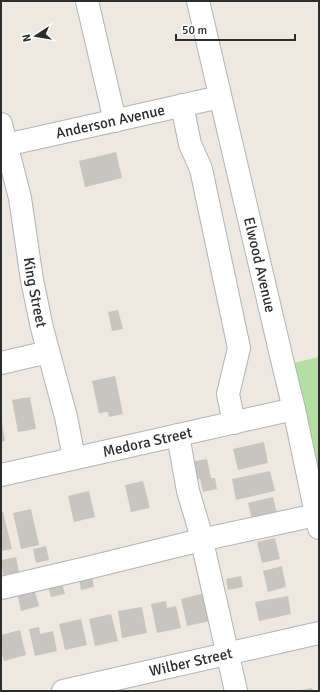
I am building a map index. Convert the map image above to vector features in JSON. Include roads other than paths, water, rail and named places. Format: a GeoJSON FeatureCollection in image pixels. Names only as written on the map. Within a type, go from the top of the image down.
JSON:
{"type":"FeatureCollection","features":[{"type":"Feature","properties":{"kind":"street"},"geometry":{"type":"LineString","coordinates":[[87,1],[115,121]]}},
{"type":"Feature","properties":{"kind":"street","name":"Elwood Avenue"},"geometry":{"type":"LineString","coordinates":[[198,1],[294,409],[318,522]]}},
{"type":"Feature","properties":{"kind":"street","name":"Anderson Avenue"},"geometry":{"type":"LineString","coordinates":[[3,146],[220,97]]}},
{"type":"Feature","properties":{"kind":"street"},"geometry":{"type":"LineString","coordinates":[[182,106],[190,144],[201,169],[239,348],[228,394],[234,423]]}},
{"type":"Feature","properties":{"kind":"street","name":"King Street"},"geometry":{"type":"LineString","coordinates":[[1,124],[3,146],[20,198],[32,280],[42,328],[66,417],[74,458]]}},
{"type":"Feature","properties":{"kind":"street"},"geometry":{"type":"LineString","coordinates":[[1,363],[48,352]]}},
{"type":"Feature","properties":{"kind":"street","name":"Medora Street"},"geometry":{"type":"LineString","coordinates":[[1,475],[294,409]]}},
{"type":"Feature","properties":{"kind":"street"},"geometry":{"type":"LineString","coordinates":[[178,435],[188,491],[201,540],[236,691]]}},
{"type":"Feature","properties":{"kind":"street"},"geometry":{"type":"LineString","coordinates":[[1,588],[201,540],[318,522]]}},
{"type":"Feature","properties":{"kind":"street","name":"Wilber Street"},"geometry":{"type":"LineString","coordinates":[[62,691],[319,633]]}}]}
